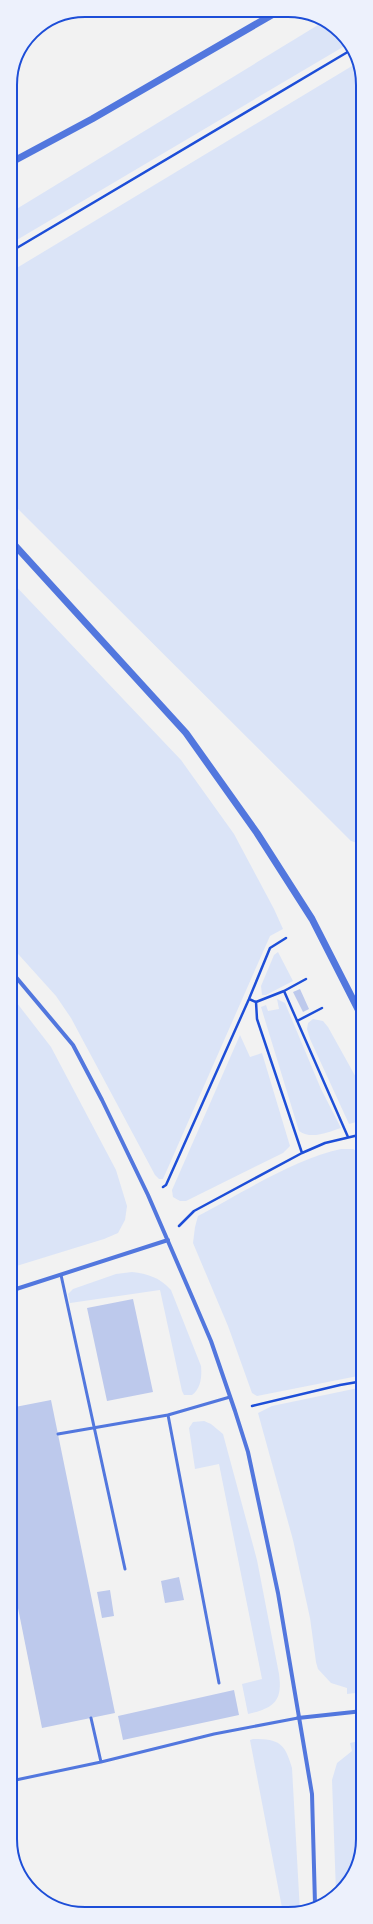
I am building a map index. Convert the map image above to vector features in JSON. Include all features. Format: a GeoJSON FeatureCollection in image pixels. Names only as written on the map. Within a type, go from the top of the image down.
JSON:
{"type":"FeatureCollection","features":[{"type":"Feature","properties":{"kind":"street"},"geometry":{"type":"LineString","coordinates":[[17,159],[92,119],[268,17]]}},
{"type":"Feature","properties":{"kind":"street"},"geometry":{"type":"LineString","coordinates":[[17,548],[186,733],[257,834],[312,919],[356,1004]]}},
{"type":"Feature","properties":{"kind":"street"},"geometry":{"type":"LineString","coordinates":[[17,978],[73,1045],[102,1100],[168,1240],[211,1341],[235,1411],[248,1452],[272,1564],[312,1794],[315,1901]]}},
{"type":"Feature","properties":{"kind":"street"},"geometry":{"type":"LineString","coordinates":[[17,1290],[168,1240]]}},
{"type":"Feature","properties":{"kind":"street"},"geometry":{"type":"LineString","coordinates":[[298,1718],[356,1712]]}},
{"type":"Feature","properties":{"kind":"lane"},"geometry":{"type":"LineString","coordinates":[[62,1275],[125,1569]]}},
{"type":"Feature","properties":{"kind":"lane"},"geometry":{"type":"LineString","coordinates":[[58,1434],[168,1415],[230,1397]]}},
{"type":"Feature","properties":{"kind":"lane"},"geometry":{"type":"LineString","coordinates":[[168,1415],[219,1683]]}},
{"type":"Feature","properties":{"kind":"lane"},"geometry":{"type":"LineString","coordinates":[[91,1718],[101,1762]]}},
{"type":"Feature","properties":{"kind":"lane"},"geometry":{"type":"LineString","coordinates":[[17,1780],[101,1762],[214,1734],[298,1718]]}},
{"type":"Feature","properties":{"kind":"path"},"geometry":{"type":"LineString","coordinates":[[17,248],[348,52]]}},
{"type":"Feature","properties":{"kind":"path"},"geometry":{"type":"LineString","coordinates":[[148,1195],[166,1185],[249,1000],[270,948],[286,938]]}},
{"type":"Feature","properties":{"kind":"path"},"geometry":{"type":"LineString","coordinates":[[249,1000],[256,1002],[284,991],[306,979]]}},
{"type":"Feature","properties":{"kind":"path"},"geometry":{"type":"LineString","coordinates":[[284,991],[348,1137]]}},
{"type":"Feature","properties":{"kind":"path"},"geometry":{"type":"LineString","coordinates":[[256,1002],[257,1019],[302,1153]]}},
{"type":"Feature","properties":{"kind":"path"},"geometry":{"type":"LineString","coordinates":[[297,1021],[322,1008]]}},
{"type":"Feature","properties":{"kind":"path"},"geometry":{"type":"LineString","coordinates":[[168,1240],[194,1211],[302,1153],[325,1143],[356,1135]]}},
{"type":"Feature","properties":{"kind":"path"},"geometry":{"type":"LineString","coordinates":[[235,1411],[356,1382]]}},
{"type":"Feature","properties":{"kind":"shaded area"},"geometry":{"type":"Polygon","coordinates":[[[319,25],[329,31],[344,46],[17,240],[17,209],[319,25]]]}},
{"type":"Feature","properties":{"kind":"shaded area"},"geometry":{"type":"Polygon","coordinates":[[[353,66],[356,85],[356,843],[351,841],[17,508],[17,268],[353,66]]]}},
{"type":"Feature","properties":{"kind":"shaded area"},"geometry":{"type":"Polygon","coordinates":[[[17,587],[181,760],[234,834],[283,929],[270,936],[163,1179],[159,1179],[155,1175],[71,1018],[56,996],[17,953],[17,587]]]}},
{"type":"Feature","properties":{"kind":"shaded area"},"geometry":{"type":"Polygon","coordinates":[[[278,952],[293,981],[266,995],[262,995],[261,986],[274,955],[278,952]]]}},
{"type":"Feature","properties":{"kind":"shaded area"},"geometry":{"type":"Polygon","coordinates":[[[277,999],[285,1003],[321,1089],[341,1128],[315,1135],[304,1134],[299,1131],[261,1007],[266,1005],[268,1011],[279,1009],[277,999]]]}},
{"type":"Feature","properties":{"kind":"shaded area"},"geometry":{"type":"Polygon","coordinates":[[[17,1003],[51,1047],[116,1170],[127,1206],[125,1220],[118,1233],[104,1239],[17,1266],[17,1003]]]}},
{"type":"Feature","properties":{"kind":"shaded area"},"geometry":{"type":"Polygon","coordinates":[[[313,1019],[323,1021],[328,1027],[356,1077],[356,1122],[349,1124],[310,1039],[307,1029],[308,1023],[313,1019]]]}},
{"type":"Feature","properties":{"kind":"shaded area"},"geometry":{"type":"Polygon","coordinates":[[[240,1035],[250,1057],[262,1053],[290,1146],[283,1153],[186,1201],[180,1201],[173,1197],[172,1190],[240,1035]]]}},
{"type":"Feature","properties":{"kind":"shaded area"},"geometry":{"type":"Polygon","coordinates":[[[341,1149],[353,1149],[356,1151],[356,1376],[257,1396],[252,1393],[228,1326],[193,1243],[198,1216],[287,1168],[341,1149]]]}},
{"type":"Feature","properties":{"kind":"shaded area"},"geometry":{"type":"Polygon","coordinates":[[[132,1272],[153,1277],[162,1282],[171,1290],[201,1366],[199,1386],[192,1395],[184,1395],[182,1391],[160,1290],[70,1303],[68,1294],[73,1289],[116,1274],[132,1272]]]}},
{"type":"Feature","properties":{"kind":"shaded area"},"geometry":{"type":"Polygon","coordinates":[[[356,1388],[356,1693],[347,1694],[347,1688],[331,1683],[318,1669],[310,1618],[293,1540],[258,1413],[272,1406],[356,1388]]]}},
{"type":"Feature","properties":{"kind":"shaded area"},"geometry":{"type":"Polygon","coordinates":[[[204,1421],[211,1424],[223,1434],[257,1560],[279,1674],[280,1684],[278,1697],[270,1706],[248,1714],[242,1684],[262,1679],[219,1464],[195,1469],[189,1428],[193,1422],[204,1421]]]}},
{"type":"Feature","properties":{"kind":"shaded area"},"geometry":{"type":"Polygon","coordinates":[[[262,1739],[280,1744],[287,1753],[292,1768],[300,1906],[282,1907],[250,1740],[262,1739]]]}},
{"type":"Feature","properties":{"kind":"shaded area"},"geometry":{"type":"Polygon","coordinates":[[[356,1742],[355,1852],[345,1877],[336,1887],[332,1780],[337,1763],[352,1751],[350,1743],[356,1742]]]}},
{"type":"Feature","properties":{"kind":"building"},"geometry":{"type":"Polygon","coordinates":[[[300,989],[309,1009],[303,1012],[293,992],[300,989]]]}},
{"type":"Feature","properties":{"kind":"building"},"geometry":{"type":"Polygon","coordinates":[[[133,1299],[153,1392],[107,1401],[87,1308],[133,1299]]]}},
{"type":"Feature","properties":{"kind":"building"},"geometry":{"type":"Polygon","coordinates":[[[51,1400],[115,1713],[42,1728],[17,1603],[17,1407],[51,1400]]]}},
{"type":"Feature","properties":{"kind":"building"},"geometry":{"type":"Polygon","coordinates":[[[179,1577],[184,1600],[165,1603],[161,1581],[179,1577]]]}},
{"type":"Feature","properties":{"kind":"building"},"geometry":{"type":"Polygon","coordinates":[[[110,1590],[114,1616],[102,1618],[97,1592],[110,1590]]]}},
{"type":"Feature","properties":{"kind":"building"},"geometry":{"type":"Polygon","coordinates":[[[234,1690],[239,1715],[123,1740],[118,1716],[234,1690]]]}}]}
